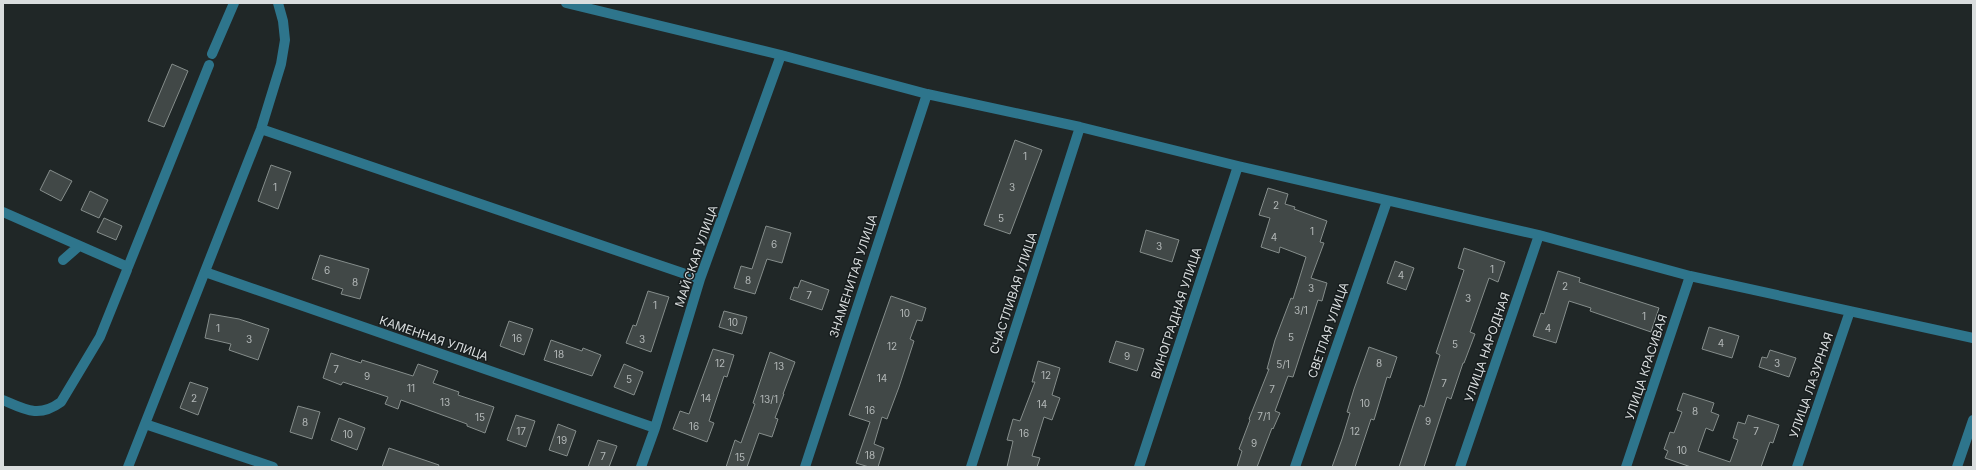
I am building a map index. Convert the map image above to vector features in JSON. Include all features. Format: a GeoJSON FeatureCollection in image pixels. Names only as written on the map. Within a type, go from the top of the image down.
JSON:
{"type":"FeatureCollection","features":[{"type":"Feature","properties":{"kind":"street"},"geometry":{"type":"LineString","coordinates":[[212,54],[234,3]]}},
{"type":"Feature","properties":{"kind":"street"},"geometry":{"type":"LineString","coordinates":[[128,467],[261,129],[281,64],[284,40],[283,21],[278,3]]}},
{"type":"Feature","properties":{"kind":"street"},"geometry":{"type":"LineString","coordinates":[[566,3],[781,55],[927,94],[1080,126],[1238,166],[1539,235],[1690,276],[1973,338]]}},
{"type":"Feature","properties":{"kind":"street","name":"МАЙСКАЯ УЛИЦА"},"geometry":{"type":"LineString","coordinates":[[641,467],[655,428],[700,279],[781,55]]}},
{"type":"Feature","properties":{"kind":"street"},"geometry":{"type":"LineString","coordinates":[[3,212],[128,268],[209,65]]}},
{"type":"Feature","properties":{"kind":"street","name":"ЗНАМЕНИТАЯ УЛИЦА"},"geometry":{"type":"LineString","coordinates":[[805,467],[927,94]]}},
{"type":"Feature","properties":{"kind":"street","name":"СЧАСТЛИВАЯ УЛИЦА"},"geometry":{"type":"LineString","coordinates":[[971,467],[1080,126]]}},
{"type":"Feature","properties":{"kind":"street"},"geometry":{"type":"LineString","coordinates":[[261,129],[700,279]]}},
{"type":"Feature","properties":{"kind":"street","name":"ВИНОГРАДНАЯ УЛИЦА"},"geometry":{"type":"LineString","coordinates":[[1139,467],[1238,166]]}},
{"type":"Feature","properties":{"kind":"street","name":"СВЕТЛАЯ УЛИЦА"},"geometry":{"type":"LineString","coordinates":[[1294,467],[1387,201]]}},
{"type":"Feature","properties":{"kind":"street","name":"УЛИЦА НАРОДНАЯ"},"geometry":{"type":"LineString","coordinates":[[1460,467],[1539,235]]}},
{"type":"Feature","properties":{"kind":"street"},"geometry":{"type":"LineString","coordinates":[[63,260],[79,246]]}},
{"type":"Feature","properties":{"kind":"street"},"geometry":{"type":"LineString","coordinates":[[3,400],[26,410],[39,412],[51,410],[61,402],[100,337],[127,270]]}},
{"type":"Feature","properties":{"kind":"street","name":"КАМЕННАЯ УЛИЦА"},"geometry":{"type":"LineString","coordinates":[[205,272],[655,428]]}},
{"type":"Feature","properties":{"kind":"street","name":"УЛИЦА КРАСИВАЯ"},"geometry":{"type":"LineString","coordinates":[[1626,467],[1690,276]]}},
{"type":"Feature","properties":{"kind":"street","name":"УЛИЦА ЛАЗУРНАЯ"},"geometry":{"type":"LineString","coordinates":[[1797,467],[1850,312]]}},
{"type":"Feature","properties":{"kind":"street"},"geometry":{"type":"LineString","coordinates":[[1957,467],[1973,420]]}},
{"type":"Feature","properties":{"kind":"street"},"geometry":{"type":"LineString","coordinates":[[145,424],[273,467]]}},
{"type":"Feature","properties":{"kind":"building"},"geometry":{"type":"Polygon","coordinates":[[[172,64],[188,71],[164,127],[148,121],[172,64]]]}},
{"type":"Feature","properties":{"kind":"building"},"geometry":{"type":"Polygon","coordinates":[[[1015,140],[1042,150],[1010,234],[984,225],[1015,140]]]}},
{"type":"Feature","properties":{"kind":"building"},"geometry":{"type":"Polygon","coordinates":[[[271,165],[291,172],[278,209],[258,201],[271,165]]]}},
{"type":"Feature","properties":{"kind":"building"},"geometry":{"type":"Polygon","coordinates":[[[50,170],[72,181],[61,201],[40,190],[50,170]]]}},
{"type":"Feature","properties":{"kind":"building"},"geometry":{"type":"Polygon","coordinates":[[[1268,188],[1288,194],[1285,204],[1295,207],[1294,209],[1327,221],[1320,242],[1324,243],[1311,278],[1327,283],[1322,301],[1318,300],[1293,377],[1288,376],[1275,411],[1280,413],[1273,429],[1272,428],[1257,467],[1237,467],[1242,451],[1239,449],[1269,369],[1267,369],[1275,340],[1291,298],[1293,299],[1306,257],[1280,247],[1279,253],[1261,247],[1270,218],[1259,215],[1268,188]]]}},
{"type":"Feature","properties":{"kind":"building"},"geometry":{"type":"Polygon","coordinates":[[[90,191],[108,200],[99,218],[81,210],[90,191]]]}},
{"type":"Feature","properties":{"kind":"building"},"geometry":{"type":"Polygon","coordinates":[[[104,218],[122,226],[116,240],[97,232],[104,218]]]}},
{"type":"Feature","properties":{"kind":"building"},"geometry":{"type":"Polygon","coordinates":[[[766,226],[791,233],[782,263],[767,259],[755,294],[734,288],[741,266],[752,269],[766,226]]]}},
{"type":"Feature","properties":{"kind":"building"},"geometry":{"type":"Polygon","coordinates":[[[1146,230],[1179,240],[1172,262],[1140,252],[1146,230]]]}},
{"type":"Feature","properties":{"kind":"building"},"geometry":{"type":"Polygon","coordinates":[[[1464,248],[1505,262],[1498,282],[1489,278],[1470,332],[1475,334],[1463,363],[1451,399],[1447,397],[1424,467],[1399,467],[1420,405],[1424,407],[1440,355],[1436,353],[1464,270],[1458,268],[1464,248]]]}},
{"type":"Feature","properties":{"kind":"building"},"geometry":{"type":"Polygon","coordinates":[[[320,255],[369,269],[360,299],[341,294],[343,289],[312,279],[320,255]]]}},
{"type":"Feature","properties":{"kind":"building"},"geometry":{"type":"Polygon","coordinates":[[[1395,261],[1414,268],[1406,290],[1387,283],[1395,261]]]}},
{"type":"Feature","properties":{"kind":"building"},"geometry":{"type":"Polygon","coordinates":[[[1558,271],[1580,278],[1579,282],[1659,308],[1651,332],[1590,311],[1591,308],[1569,301],[1556,343],[1533,336],[1541,313],[1544,314],[1558,271]]]}},
{"type":"Feature","properties":{"kind":"building"},"geometry":{"type":"Polygon","coordinates":[[[801,280],[829,290],[822,310],[790,299],[794,287],[798,288],[801,280]]]}},
{"type":"Feature","properties":{"kind":"building"},"geometry":{"type":"Polygon","coordinates":[[[648,291],[669,297],[651,352],[626,343],[633,325],[636,326],[648,291]]]}},
{"type":"Feature","properties":{"kind":"building"},"geometry":{"type":"Polygon","coordinates":[[[891,296],[926,308],[922,321],[917,320],[910,339],[914,341],[887,419],[882,417],[874,444],[884,448],[878,467],[869,467],[856,463],[870,422],[849,415],[891,296]]]}},
{"type":"Feature","properties":{"kind":"building"},"geometry":{"type":"Polygon","coordinates":[[[724,311],[747,317],[742,334],[719,327],[724,311]]]}},
{"type":"Feature","properties":{"kind":"building"},"geometry":{"type":"Polygon","coordinates":[[[210,314],[239,319],[269,329],[258,360],[229,350],[231,344],[205,338],[210,314]]]}},
{"type":"Feature","properties":{"kind":"building"},"geometry":{"type":"Polygon","coordinates":[[[509,321],[533,329],[524,355],[500,346],[509,321]]]}},
{"type":"Feature","properties":{"kind":"building"},"geometry":{"type":"Polygon","coordinates":[[[1709,327],[1739,336],[1732,358],[1702,349],[1709,327]]]}},
{"type":"Feature","properties":{"kind":"building"},"geometry":{"type":"Polygon","coordinates":[[[551,340],[582,351],[583,348],[601,355],[592,376],[544,360],[551,340]]]}},
{"type":"Feature","properties":{"kind":"building"},"geometry":{"type":"Polygon","coordinates":[[[1116,341],[1144,349],[1137,371],[1109,362],[1116,341]]]}},
{"type":"Feature","properties":{"kind":"building"},"geometry":{"type":"Polygon","coordinates":[[[1369,347],[1397,357],[1390,378],[1387,377],[1374,420],[1371,419],[1355,467],[1332,467],[1350,413],[1347,412],[1354,389],[1369,347]]]}},
{"type":"Feature","properties":{"kind":"building"},"geometry":{"type":"Polygon","coordinates":[[[713,349],[734,355],[727,377],[724,376],[709,421],[714,423],[707,442],[673,429],[680,411],[689,414],[713,349]]]}},
{"type":"Feature","properties":{"kind":"building"},"geometry":{"type":"Polygon","coordinates":[[[1770,350],[1796,358],[1789,377],[1759,367],[1762,357],[1767,358],[1770,350]]]}},
{"type":"Feature","properties":{"kind":"building"},"geometry":{"type":"Polygon","coordinates":[[[770,352],[795,362],[775,418],[778,419],[772,437],[759,433],[747,467],[726,467],[735,440],[741,443],[755,404],[753,403],[770,352]]]}},
{"type":"Feature","properties":{"kind":"building"},"geometry":{"type":"Polygon","coordinates":[[[331,353],[361,363],[362,360],[413,376],[418,364],[438,371],[433,383],[459,392],[458,395],[494,407],[485,433],[467,426],[467,424],[401,400],[398,409],[385,404],[388,397],[343,382],[341,385],[323,378],[331,353]]]}},
{"type":"Feature","properties":{"kind":"building"},"geometry":{"type":"Polygon","coordinates":[[[1038,361],[1060,368],[1052,395],[1060,398],[1052,420],[1044,417],[1032,456],[1040,458],[1037,467],[1007,467],[1013,441],[1007,440],[1013,419],[1020,421],[1035,382],[1032,382],[1038,361]]]}},
{"type":"Feature","properties":{"kind":"building"},"geometry":{"type":"Polygon","coordinates":[[[624,364],[643,372],[634,395],[614,387],[624,364]]]}},
{"type":"Feature","properties":{"kind":"building"},"geometry":{"type":"Polygon","coordinates":[[[190,382],[208,388],[198,415],[180,408],[190,382]]]}},
{"type":"Feature","properties":{"kind":"building"},"geometry":{"type":"Polygon","coordinates":[[[1683,393],[1714,403],[1711,412],[1719,415],[1713,431],[1706,428],[1698,451],[1730,462],[1738,440],[1733,438],[1738,422],[1745,424],[1748,415],[1779,425],[1773,443],[1770,442],[1761,467],[1691,467],[1665,458],[1668,451],[1664,449],[1670,432],[1674,433],[1682,412],[1677,410],[1683,393]]]}},
{"type":"Feature","properties":{"kind":"building"},"geometry":{"type":"Polygon","coordinates":[[[298,406],[320,412],[312,439],[290,432],[298,406]]]}},
{"type":"Feature","properties":{"kind":"building"},"geometry":{"type":"Polygon","coordinates":[[[516,415],[535,421],[526,447],[507,440],[516,415]]]}},
{"type":"Feature","properties":{"kind":"building"},"geometry":{"type":"Polygon","coordinates":[[[339,418],[365,428],[357,450],[331,440],[339,418]]]}},
{"type":"Feature","properties":{"kind":"building"},"geometry":{"type":"Polygon","coordinates":[[[558,424],[576,431],[567,456],[549,450],[558,424]]]}},
{"type":"Feature","properties":{"kind":"building"},"geometry":{"type":"Polygon","coordinates":[[[598,440],[617,446],[609,467],[588,467],[598,440]]]}},
{"type":"Feature","properties":{"kind":"building"},"geometry":{"type":"Polygon","coordinates":[[[389,448],[439,465],[438,467],[382,467],[389,448]]]}}]}
